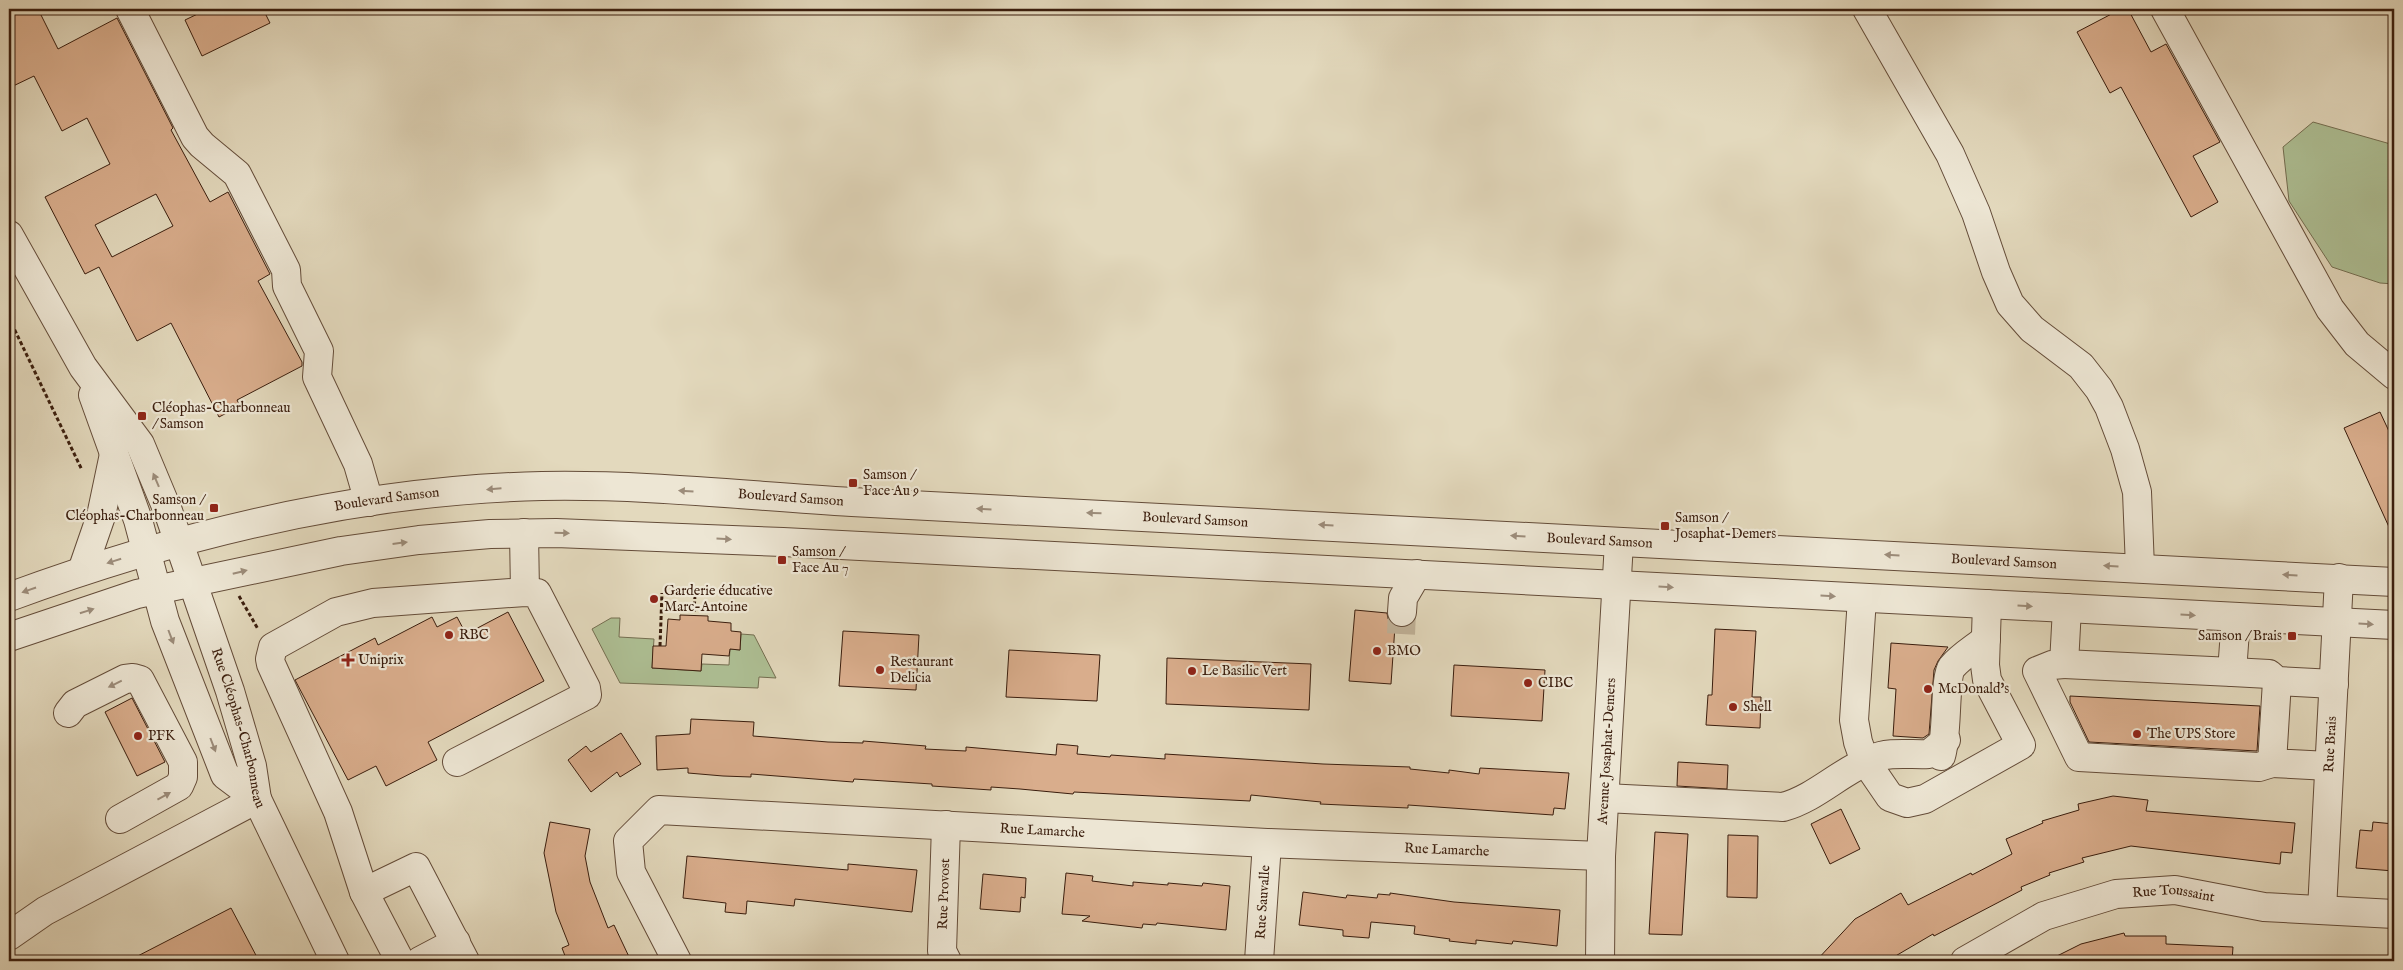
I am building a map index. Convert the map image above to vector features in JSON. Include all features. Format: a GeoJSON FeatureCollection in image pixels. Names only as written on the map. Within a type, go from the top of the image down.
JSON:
{"type":"FeatureCollection","features":[{"type":"Feature","properties":{"kind":"street"},"geometry":{"type":"LineString","coordinates":[[130,9],[195,137],[237,174],[286,270],[287,286],[319,351],[317,378],[358,464],[369,502]]}},
{"type":"Feature","properties":{"kind":"street"},"geometry":{"type":"LineString","coordinates":[[1868,9],[1950,154],[1976,212],[1996,272],[2010,304],[2032,330],[2081,366],[2099,389],[2109,407],[2126,449],[2137,492],[2140,568]]}},
{"type":"Feature","properties":{"kind":"street"},"geometry":{"type":"LineString","coordinates":[[2165,9],[2330,309],[2357,344],[2394,375]]}},
{"type":"Feature","properties":{"kind":"street","name":"Rue Cléophas-Charbonneau"},"geometry":{"type":"LineString","coordinates":[[9,235],[83,367],[140,444],[179,542],[248,748],[257,799]]}},
{"type":"Feature","properties":{"kind":"street","name":"Rue Cléophas-Charbonneau"},"geometry":{"type":"LineString","coordinates":[[83,367],[133,506],[165,621],[225,775],[257,799]]}},
{"type":"Feature","properties":{"kind":"street"},"geometry":{"type":"LineString","coordinates":[[82,571],[101,516],[114,454]]}},
{"type":"Feature","properties":{"kind":"street","name":"Boulevard Samson"},"geometry":{"type":"LineString","coordinates":[[9,597],[82,571],[179,542],[273,518],[369,502],[511,488],[601,487],[2394,582]]}},
{"type":"Feature","properties":{"kind":"street"},"geometry":{"type":"LineString","coordinates":[[524,533],[525,592]]}},
{"type":"Feature","properties":{"kind":"street"},"geometry":{"type":"LineString","coordinates":[[9,637],[122,599],[157,590],[365,547],[419,540],[524,533],[671,536],[2394,625]]}},
{"type":"Feature","properties":{"kind":"street","name":"Avenue Josaphat-Demers"},"geometry":{"type":"LineString","coordinates":[[1600,961],[1601,856],[1619,542]]}},
{"type":"Feature","properties":{"kind":"street"},"geometry":{"type":"LineString","coordinates":[[1402,612],[1403,598],[1417,574]]}},
{"type":"Feature","properties":{"kind":"street","name":"Rue Brais"},"geometry":{"type":"LineString","coordinates":[[2322,910],[2339,578]]}},
{"type":"Feature","properties":{"kind":"street"},"geometry":{"type":"LineString","coordinates":[[400,961],[364,892],[338,812],[271,664],[270,659],[273,648],[336,612],[352,606],[525,592],[537,593],[586,688],[587,695],[456,762]]}},
{"type":"Feature","properties":{"kind":"street"},"geometry":{"type":"LineString","coordinates":[[1862,598],[1854,720],[1858,742],[1873,760],[1885,793],[1901,802],[1913,803],[1925,799],[2021,746],[1987,680],[1985,665],[1987,604]]}},
{"type":"Feature","properties":{"kind":"street"},"geometry":{"type":"LineString","coordinates":[[2064,664],[2067,608]]}},
{"type":"Feature","properties":{"kind":"street"},"geometry":{"type":"LineString","coordinates":[[2232,672],[2236,617]]}},
{"type":"Feature","properties":{"kind":"street"},"geometry":{"type":"LineString","coordinates":[[1873,760],[1898,770],[1927,771],[1937,763],[1946,740],[1949,672],[1957,662],[1986,639]]}},
{"type":"Feature","properties":{"kind":"street"},"geometry":{"type":"LineString","coordinates":[[2329,766],[2272,763],[2259,767],[2079,757],[2037,671],[2052,665],[2064,664],[2269,674],[2277,681],[2334,684]]}},
{"type":"Feature","properties":{"kind":"street"},"geometry":{"type":"LineString","coordinates":[[68,713],[75,704],[125,680],[133,678],[140,680],[183,762],[184,777],[179,786],[120,818]]}},
{"type":"Feature","properties":{"kind":"street"},"geometry":{"type":"LineString","coordinates":[[2272,763],[2277,681]]}},
{"type":"Feature","properties":{"kind":"street"},"geometry":{"type":"LineString","coordinates":[[1605,798],[1783,807],[1800,800],[1873,760]]}},
{"type":"Feature","properties":{"kind":"street"},"geometry":{"type":"LineString","coordinates":[[9,936],[62,902],[257,799],[335,961]]}},
{"type":"Feature","properties":{"kind":"street","name":"Rue Lamarche"},"geometry":{"type":"LineString","coordinates":[[677,961],[631,872],[628,841],[660,810],[1267,843],[1601,856]]}},
{"type":"Feature","properties":{"kind":"street","name":"Rue Provost"},"geometry":{"type":"LineString","coordinates":[[946,825],[942,951],[947,961]]}},
{"type":"Feature","properties":{"kind":"street","name":"Rue Sauvalle"},"geometry":{"type":"LineString","coordinates":[[1259,961],[1267,843]]}},
{"type":"Feature","properties":{"kind":"street"},"geometry":{"type":"LineString","coordinates":[[364,892],[416,867],[461,952],[420,961]]}},
{"type":"Feature","properties":{"kind":"street","name":"Rue Toussaint"},"geometry":{"type":"LineString","coordinates":[[1965,961],[2044,916],[2116,894],[2175,890],[2264,907],[2394,914]]}},
{"type":"Feature","properties":{"kind":"path"},"geometry":{"type":"LineString","coordinates":[[9,318],[82,470]]}},
{"type":"Feature","properties":{"kind":"path"},"geometry":{"type":"LineString","coordinates":[[660,646],[662,593]]}},
{"type":"Feature","properties":{"kind":"path"},"geometry":{"type":"LineString","coordinates":[[239,595],[258,630]]}},
{"type":"Feature","properties":{"kind":"path"},"geometry":{"type":"LineString","coordinates":[[694,612],[695,595]]}},
{"type":"Feature","properties":{"kind":"green space"},"geometry":{"type":"Polygon","coordinates":[[[2313,122],[2394,145],[2394,284],[2380,283],[2332,267],[2289,201],[2283,147],[2313,122]]]}},
{"type":"Feature","properties":{"kind":"green space"},"geometry":{"type":"Polygon","coordinates":[[[611,618],[620,618],[619,637],[654,639],[652,668],[701,671],[702,664],[729,665],[730,649],[740,650],[741,634],[754,635],[776,678],[759,677],[758,688],[620,683],[592,629],[611,618]]]}},
{"type":"Feature","properties":{"kind":"building"},"geometry":{"type":"Polygon","coordinates":[[[9,9],[38,9],[58,49],[117,18],[173,128],[171,130],[210,202],[228,192],[270,274],[258,281],[302,362],[302,366],[237,400],[240,406],[219,417],[171,323],[137,341],[99,267],[85,274],[45,197],[110,164],[87,118],[62,131],[34,76],[9,88],[9,9]],[[156,194],[95,225],[112,257],[173,226],[156,194]]]}},
{"type":"Feature","properties":{"kind":"building"},"geometry":{"type":"Polygon","coordinates":[[[208,9],[263,9],[270,23],[202,56],[185,20],[208,9]]]}},
{"type":"Feature","properties":{"kind":"building"},"geometry":{"type":"Polygon","coordinates":[[[2121,9],[2128,9],[2151,52],[2166,44],[2220,142],[2193,156],[2218,202],[2191,217],[2121,87],[2110,93],[2077,32],[2121,9]]]}},
{"type":"Feature","properties":{"kind":"building"},"geometry":{"type":"Polygon","coordinates":[[[2380,412],[2394,442],[2394,538],[2344,428],[2380,412]]]}},
{"type":"Feature","properties":{"kind":"building"},"geometry":{"type":"Polygon","coordinates":[[[1355,610],[1387,613],[1388,619],[1395,626],[1391,684],[1349,681],[1355,610]]]}},
{"type":"Feature","properties":{"kind":"building"},"geometry":{"type":"Polygon","coordinates":[[[508,612],[544,681],[428,742],[437,760],[386,786],[376,766],[348,780],[295,680],[375,638],[378,645],[432,617],[437,627],[457,617],[466,634],[508,612]]]}},
{"type":"Feature","properties":{"kind":"building"},"geometry":{"type":"Polygon","coordinates":[[[680,615],[708,616],[708,621],[731,623],[731,631],[741,632],[740,650],[730,649],[729,656],[702,654],[701,671],[652,668],[653,646],[666,646],[668,619],[680,620],[680,615]]]}},
{"type":"Feature","properties":{"kind":"building"},"geometry":{"type":"Polygon","coordinates":[[[1715,629],[1756,631],[1752,697],[1761,697],[1760,728],[1706,725],[1708,695],[1712,695],[1715,629]]]}},
{"type":"Feature","properties":{"kind":"building"},"geometry":{"type":"Polygon","coordinates":[[[843,631],[919,635],[916,690],[839,686],[843,631]]]}},
{"type":"Feature","properties":{"kind":"building"},"geometry":{"type":"Polygon","coordinates":[[[1891,643],[1948,647],[1934,670],[1929,734],[1923,738],[1893,736],[1896,689],[1888,688],[1891,643]]]}},
{"type":"Feature","properties":{"kind":"building"},"geometry":{"type":"Polygon","coordinates":[[[1009,650],[1100,655],[1097,701],[1006,697],[1009,650]]]}},
{"type":"Feature","properties":{"kind":"building"},"geometry":{"type":"Polygon","coordinates":[[[1167,658],[1311,664],[1309,710],[1166,704],[1167,658]]]}},
{"type":"Feature","properties":{"kind":"building"},"geometry":{"type":"Polygon","coordinates":[[[1454,665],[1545,670],[1542,721],[1451,716],[1454,665]]]}},
{"type":"Feature","properties":{"kind":"building"},"geometry":{"type":"Polygon","coordinates":[[[2070,696],[2260,706],[2257,751],[2089,742],[2070,702],[2070,696]]]}},
{"type":"Feature","properties":{"kind":"building","name":"PFK"},"geometry":{"type":"Polygon","coordinates":[[[132,698],[165,762],[137,776],[105,712],[132,698]]]}},
{"type":"Feature","properties":{"kind":"building"},"geometry":{"type":"Polygon","coordinates":[[[691,719],[754,722],[753,736],[828,742],[863,743],[863,741],[926,746],[925,749],[966,751],[966,747],[1056,755],[1057,744],[1078,746],[1077,754],[1110,757],[1111,755],[1165,759],[1165,754],[1323,764],[1410,767],[1410,769],[1449,773],[1449,770],[1479,774],[1480,768],[1569,773],[1565,809],[1554,808],[1553,815],[1408,805],[1408,808],[1320,804],[1321,802],[1251,795],[1250,801],[1074,792],[1073,794],[991,787],[991,790],[932,786],[932,784],[854,779],[853,782],[751,774],[751,777],[723,776],[688,773],[688,768],[657,770],[656,736],[690,734],[691,719]]]}},
{"type":"Feature","properties":{"kind":"building"},"geometry":{"type":"Polygon","coordinates":[[[621,733],[641,764],[620,777],[617,772],[591,792],[568,760],[586,746],[591,752],[621,733]]]}},
{"type":"Feature","properties":{"kind":"building"},"geometry":{"type":"Polygon","coordinates":[[[1678,762],[1728,765],[1727,789],[1677,786],[1678,762]]]}},
{"type":"Feature","properties":{"kind":"building"},"geometry":{"type":"Polygon","coordinates":[[[2113,796],[2148,800],[2146,811],[2295,823],[2292,853],[2281,852],[2280,864],[2131,846],[2082,858],[2084,862],[2049,873],[2050,875],[2021,887],[2022,890],[1934,936],[1933,934],[1887,961],[1816,961],[1855,919],[1901,893],[1908,905],[2012,854],[2006,839],[2043,823],[2042,821],[2079,810],[2078,804],[2113,796]]]}},
{"type":"Feature","properties":{"kind":"building"},"geometry":{"type":"Polygon","coordinates":[[[1841,809],[1860,849],[1830,864],[1811,824],[1841,809]]]}},
{"type":"Feature","properties":{"kind":"building"},"geometry":{"type":"Polygon","coordinates":[[[550,822],[590,829],[585,856],[590,882],[608,928],[614,925],[631,961],[567,961],[562,948],[569,945],[556,912],[544,853],[550,822]]]}},
{"type":"Feature","properties":{"kind":"building"},"geometry":{"type":"Polygon","coordinates":[[[2373,822],[2394,824],[2394,871],[2356,868],[2360,830],[2372,831],[2373,822]]]}},
{"type":"Feature","properties":{"kind":"building"},"geometry":{"type":"Polygon","coordinates":[[[1655,832],[1688,834],[1682,935],[1649,934],[1655,832]]]}},
{"type":"Feature","properties":{"kind":"building"},"geometry":{"type":"Polygon","coordinates":[[[1728,835],[1758,836],[1757,898],[1727,897],[1728,835]]]}},
{"type":"Feature","properties":{"kind":"building"},"geometry":{"type":"Polygon","coordinates":[[[687,856],[848,870],[848,864],[917,870],[912,912],[795,899],[794,906],[747,901],[746,914],[725,912],[726,903],[683,898],[687,856]]]}},
{"type":"Feature","properties":{"kind":"building"},"geometry":{"type":"Polygon","coordinates":[[[1066,873],[1093,876],[1092,881],[1133,886],[1133,882],[1202,886],[1203,883],[1230,886],[1226,930],[1157,923],[1156,925],[1143,924],[1142,928],[1082,921],[1090,916],[1062,914],[1066,873]]]}},
{"type":"Feature","properties":{"kind":"building"},"geometry":{"type":"Polygon","coordinates":[[[983,874],[1026,878],[1025,898],[1021,897],[1020,912],[980,909],[983,874]]]}},
{"type":"Feature","properties":{"kind":"building"},"geometry":{"type":"Polygon","coordinates":[[[1303,892],[1346,898],[1347,895],[1377,898],[1378,894],[1390,895],[1390,893],[1454,902],[1560,910],[1557,946],[1513,941],[1512,944],[1476,940],[1476,944],[1449,941],[1450,939],[1414,934],[1415,926],[1371,922],[1369,938],[1343,936],[1343,930],[1299,925],[1303,892]]]}},
{"type":"Feature","properties":{"kind":"building"},"geometry":{"type":"Polygon","coordinates":[[[231,908],[259,961],[128,961],[231,908]]]}},
{"type":"Feature","properties":{"kind":"building"},"geometry":{"type":"Polygon","coordinates":[[[2124,933],[2125,936],[2166,936],[2166,944],[2233,947],[2232,961],[2047,961],[2081,944],[2124,933]]]}},
{"type":"Feature","properties":{"kind":"tunnel"},"geometry":{"type":"LineString","coordinates":[[1401,634],[1402,612]]}},
{"type":"Feature","properties":{"kind":"place","name":"Cléophas-Charbonneau / Samson"},"geometry":{"type":"Point","coordinates":[142,416]}},
{"type":"Feature","properties":{"kind":"place","name":"Samson / Face Au 9"},"geometry":{"type":"Point","coordinates":[853,483]}},
{"type":"Feature","properties":{"kind":"place","name":"Samson / Cléophas-Charbonneau"},"geometry":{"type":"Point","coordinates":[214,508]}},
{"type":"Feature","properties":{"kind":"place","name":"Samson / Josaphat-Demers"},"geometry":{"type":"Point","coordinates":[1665,526]}},
{"type":"Feature","properties":{"kind":"place","name":"Samson / Face Au 7"},"geometry":{"type":"Point","coordinates":[782,560]}},
{"type":"Feature","properties":{"kind":"place","name":"Garderie éducative Marc-Antoine"},"geometry":{"type":"Point","coordinates":[654,599]}},
{"type":"Feature","properties":{"kind":"place","name":"RBC"},"geometry":{"type":"Point","coordinates":[449,635]}},
{"type":"Feature","properties":{"kind":"place","name":"Samson / Brais"},"geometry":{"type":"Point","coordinates":[2292,636]}},
{"type":"Feature","properties":{"kind":"place","name":"BMO"},"geometry":{"type":"Point","coordinates":[1377,651]}},
{"type":"Feature","properties":{"kind":"place","name":"Uniprix"},"geometry":{"type":"Point","coordinates":[348,660]}},
{"type":"Feature","properties":{"kind":"place","name":"Restaurant Delicia"},"geometry":{"type":"Point","coordinates":[880,670]}},
{"type":"Feature","properties":{"kind":"place","name":"Le Basilic Vert"},"geometry":{"type":"Point","coordinates":[1192,671]}},
{"type":"Feature","properties":{"kind":"place","name":"CIBC"},"geometry":{"type":"Point","coordinates":[1528,683]}},
{"type":"Feature","properties":{"kind":"place","name":"McDonald's"},"geometry":{"type":"Point","coordinates":[1928,689]}},
{"type":"Feature","properties":{"kind":"place","name":"Shell"},"geometry":{"type":"Point","coordinates":[1733,707]}},
{"type":"Feature","properties":{"kind":"place","name":"The UPS Store"},"geometry":{"type":"Point","coordinates":[2137,734]}},
{"type":"Feature","properties":{"kind":"place","name":"PFK"},"geometry":{"type":"Point","coordinates":[138,736]}}]}
